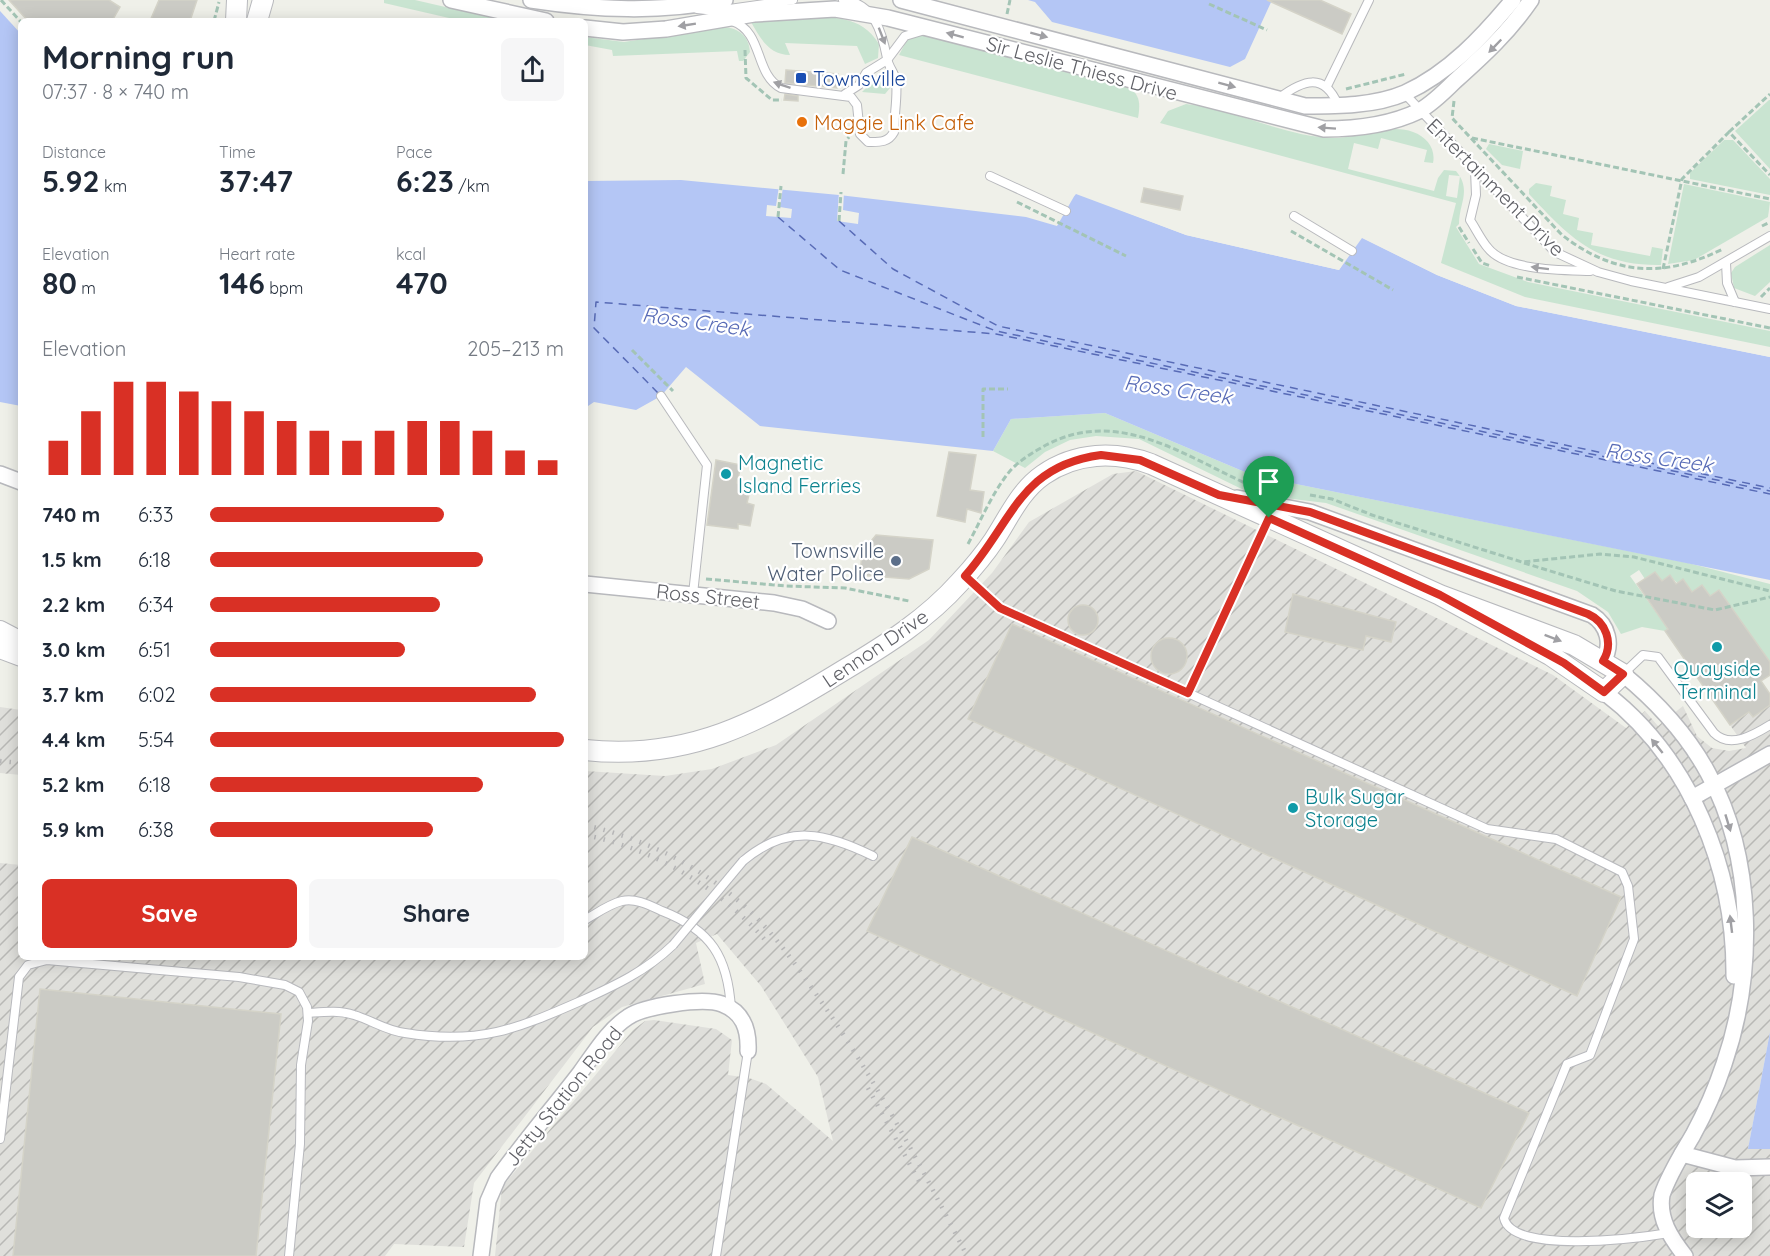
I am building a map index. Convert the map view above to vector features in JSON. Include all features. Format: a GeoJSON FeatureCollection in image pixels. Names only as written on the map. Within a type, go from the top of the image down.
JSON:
{"type":"FeatureCollection","features":[{"type":"Feature","properties":{"kind":"street"},"geometry":{"type":"LineString","coordinates":[[236,18],[237,0]]}},
{"type":"Feature","properties":{"kind":"street"},"geometry":{"type":"LineString","coordinates":[[258,18],[263,0]]}},
{"type":"Feature","properties":{"kind":"street"},"geometry":{"type":"LineString","coordinates":[[451,0],[532,18]]}},
{"type":"Feature","properties":{"kind":"street"},"geometry":{"type":"LineString","coordinates":[[531,0],[618,10],[681,8],[725,0]]}},
{"type":"Feature","properties":{"kind":"street","name":"Sir Leslie Thiess Drive"},"geometry":{"type":"LineString","coordinates":[[901,0],[1305,106],[1366,103],[1404,93],[1456,60],[1487,31],[1513,0]]}},
{"type":"Feature","properties":{"kind":"street","name":"Sir Leslie Thiess Drive"},"geometry":{"type":"LineString","coordinates":[[588,28],[623,32],[754,14],[835,9],[929,28],[1324,129],[1377,125],[1420,111],[1484,57],[1510,29],[1531,0]]}},
{"type":"Feature","properties":{"kind":"street","name":"Lennon Drive"},"geometry":{"type":"LineString","coordinates":[[588,750],[621,751],[664,748],[716,737],[783,708],[901,635],[942,601],[993,541],[1026,490],[1044,475],[1075,460],[1101,455],[1127,457],[1151,464],[1440,595],[1574,645],[1623,674],[1670,717],[1688,740],[1715,787],[1736,852],[1745,936],[1742,990],[1724,1065],[1662,1195],[1661,1213],[1669,1233],[1684,1256]]}},
{"type":"Feature","properties":{"kind":"street"},"geometry":{"type":"LineString","coordinates":[[0,474],[18,481]]}},
{"type":"Feature","properties":{"kind":"street"},"geometry":{"type":"LineString","coordinates":[[1219,495],[1310,512],[1588,614],[1599,620],[1605,629],[1607,651],[1603,661],[1593,669],[1579,673]]}},
{"type":"Feature","properties":{"kind":"street","name":"Ross Street"},"geometry":{"type":"LineString","coordinates":[[588,584],[787,605],[828,621]]}},
{"type":"Feature","properties":{"kind":"street","name":"Lennon Drive"},"geometry":{"type":"LineString","coordinates":[[1440,595],[1579,673],[1604,692],[1656,744],[1692,798],[1719,862],[1731,927],[1734,999],[1724,1065]]}},
{"type":"Feature","properties":{"kind":"street"},"geometry":{"type":"LineString","coordinates":[[0,631],[18,640]]}},
{"type":"Feature","properties":{"kind":"street"},"geometry":{"type":"LineString","coordinates":[[0,648],[18,655]]}},
{"type":"Feature","properties":{"kind":"street"},"geometry":{"type":"LineString","coordinates":[[1604,692],[1623,674]]}},
{"type":"Feature","properties":{"kind":"street"},"geometry":{"type":"LineString","coordinates":[[1692,798],[1770,754]]}},
{"type":"Feature","properties":{"kind":"street","name":"Jetty Station Road"},"geometry":{"type":"LineString","coordinates":[[481,1256],[488,1201],[498,1178],[621,1023],[641,1011],[694,1002],[713,1001],[732,1009]]}},
{"type":"Feature","properties":{"kind":"street"},"geometry":{"type":"LineString","coordinates":[[732,1009],[746,1025],[748,1051]]}},
{"type":"Feature","properties":{"kind":"street"},"geometry":{"type":"LineString","coordinates":[[1682,1154],[1735,1168],[1770,1167]]}},
{"type":"Feature","properties":{"kind":"lane"},"geometry":{"type":"LineString","coordinates":[[681,8],[715,11],[793,0]]}},
{"type":"Feature","properties":{"kind":"lane"},"geometry":{"type":"LineString","coordinates":[[726,19],[745,28],[751,34],[767,73],[777,86],[845,94],[857,105],[860,134],[868,142],[882,142],[891,137],[894,132],[896,82],[887,60],[885,42],[870,15],[858,3],[843,0]]}},
{"type":"Feature","properties":{"kind":"lane"},"geometry":{"type":"LineString","coordinates":[[1329,89],[1369,0]]}},
{"type":"Feature","properties":{"kind":"lane"},"geometry":{"type":"LineString","coordinates":[[845,94],[859,85],[866,73],[887,60],[906,36],[929,28]]}},
{"type":"Feature","properties":{"kind":"lane"},"geometry":{"type":"LineString","coordinates":[[1277,98],[1303,84],[1319,83],[1329,89],[1338,105]]}},
{"type":"Feature","properties":{"kind":"lane","name":"Entertainment Drive"},"geometry":{"type":"LineString","coordinates":[[1404,93],[1555,252],[1598,272],[1770,309]]}},
{"type":"Feature","properties":{"kind":"lane"},"geometry":{"type":"LineString","coordinates":[[1475,170],[1476,195],[1470,220],[1489,250],[1503,259],[1535,268],[1598,272]]}},
{"type":"Feature","properties":{"kind":"lane"},"geometry":{"type":"LineString","coordinates":[[990,176],[1066,211]]}},
{"type":"Feature","properties":{"kind":"lane"},"geometry":{"type":"LineString","coordinates":[[1294,216],[1352,251]]}},
{"type":"Feature","properties":{"kind":"lane"},"geometry":{"type":"LineString","coordinates":[[1667,288],[1699,277],[1770,236]]}},
{"type":"Feature","properties":{"kind":"lane"},"geometry":{"type":"LineString","coordinates":[[1726,263],[1727,283],[1735,302]]}},
{"type":"Feature","properties":{"kind":"lane"},"geometry":{"type":"LineString","coordinates":[[661,396],[707,465],[693,594]]}},
{"type":"Feature","properties":{"kind":"lane"},"geometry":{"type":"LineString","coordinates":[[1188,693],[1269,518]]}},
{"type":"Feature","properties":{"kind":"lane"},"geometry":{"type":"LineString","coordinates":[[965,576],[1000,608],[1487,829],[1556,839],[1622,872],[1628,886],[1634,939],[1590,1055],[1567,1064],[1504,1211],[1504,1221],[1515,1234],[1547,1240],[1624,1239],[1669,1233]]}},
{"type":"Feature","properties":{"kind":"lane"},"geometry":{"type":"LineString","coordinates":[[1623,674],[1643,655],[1650,653],[1658,657],[1720,739],[1734,741],[1770,725]]}},
{"type":"Feature","properties":{"kind":"lane"},"geometry":{"type":"LineString","coordinates":[[308,1013],[344,1012],[405,1034],[469,1036],[501,1032],[531,1022],[623,981],[646,968],[673,945],[743,861],[769,844],[789,836],[832,837],[873,856]]}},
{"type":"Feature","properties":{"kind":"lane"},"geometry":{"type":"LineString","coordinates":[[588,918],[613,904],[632,900],[682,920],[704,935],[719,954],[729,985],[732,1009]]}},
{"type":"Feature","properties":{"kind":"lane"},"geometry":{"type":"LineString","coordinates":[[0,1139],[19,977],[24,967],[33,962],[47,960],[239,976],[295,988],[305,1002],[308,1013],[301,1065],[300,1144],[289,1256]]}},
{"type":"Feature","properties":{"kind":"lane"},"geometry":{"type":"LineString","coordinates":[[716,1256],[748,1051]]}},
{"type":"Feature","properties":{"kind":"path"},"geometry":{"type":"LineString","coordinates":[[1,0],[18,19]]}},
{"type":"Feature","properties":{"kind":"path"},"geometry":{"type":"LineString","coordinates":[[215,18],[219,0]]}},
{"type":"Feature","properties":{"kind":"path"},"geometry":{"type":"LineString","coordinates":[[1006,16],[1010,0]]}},
{"type":"Feature","properties":{"kind":"path"},"geometry":{"type":"LineString","coordinates":[[1209,4],[1267,30]]}},
{"type":"Feature","properties":{"kind":"path"},"geometry":{"type":"LineString","coordinates":[[996,13],[1017,19]]}},
{"type":"Feature","properties":{"kind":"path"},"geometry":{"type":"LineString","coordinates":[[741,39],[745,50],[746,78],[772,100],[789,100]]}},
{"type":"Feature","properties":{"kind":"path"},"geometry":{"type":"LineString","coordinates":[[1329,89],[1373,84],[1413,71]]}},
{"type":"Feature","properties":{"kind":"path"},"geometry":{"type":"LineString","coordinates":[[1663,269],[1682,179],[1769,96]]}},
{"type":"Feature","properties":{"kind":"path"},"geometry":{"type":"LineString","coordinates":[[1730,132],[1770,175]]}},
{"type":"Feature","properties":{"kind":"path"},"geometry":{"type":"LineString","coordinates":[[843,174],[846,141],[848,137],[860,134]]}},
{"type":"Feature","properties":{"kind":"path"},"geometry":{"type":"LineString","coordinates":[[1724,248],[1695,262],[1663,269],[1633,269],[1598,258],[1562,235],[1470,137],[1770,199]]}},
{"type":"Feature","properties":{"kind":"path"},"geometry":{"type":"LineString","coordinates":[[778,217],[781,186]]}},
{"type":"Feature","properties":{"kind":"path"},"geometry":{"type":"LineString","coordinates":[[839,221],[841,192]]}},
{"type":"Feature","properties":{"kind":"path"},"geometry":{"type":"LineString","coordinates":[[1761,227],[1770,222]]}},
{"type":"Feature","properties":{"kind":"path"},"geometry":{"type":"LineString","coordinates":[[1459,227],[1482,263],[1493,267]]}},
{"type":"Feature","properties":{"kind":"path"},"geometry":{"type":"LineString","coordinates":[[1291,231],[1393,290]]}},
{"type":"Feature","properties":{"kind":"path"},"geometry":{"type":"LineString","coordinates":[[1515,276],[1770,328]]}},
{"type":"Feature","properties":{"kind":"path"},"geometry":{"type":"LineString","coordinates":[[632,350],[673,391]]}},
{"type":"Feature","properties":{"kind":"path"},"geometry":{"type":"LineString","coordinates":[[983,437],[983,389],[1008,389]]}},
{"type":"Feature","properties":{"kind":"path"},"geometry":{"type":"LineString","coordinates":[[1522,562],[1616,591],[1715,610],[1770,597]]}},
{"type":"Feature","properties":{"kind":"path"},"geometry":{"type":"LineString","coordinates":[[694,578],[786,586],[844,588],[909,601]]}},
{"type":"Feature","properties":{"kind":"shaded area"},"geometry":{"type":"Polygon","coordinates":[[[1136,471],[1553,675],[1626,728],[1645,711],[1658,726],[1683,706],[1697,736],[1712,748],[1729,751],[1746,748],[1730,725],[1749,712],[1753,717],[1770,705],[1770,1032],[1748,1149],[1770,1149],[1770,1256],[495,1256],[502,1187],[633,1030],[645,1021],[654,1020],[716,1029],[732,1040],[728,1075],[749,1078],[766,1084],[833,1141],[818,1077],[761,986],[717,934],[696,943],[705,984],[622,1007],[593,1027],[474,1183],[464,1247],[394,1244],[385,1256],[0,1256],[0,863],[18,865],[18,960],[588,960],[588,771],[665,776],[712,769],[776,745],[929,640],[992,573],[1029,522],[1113,474],[1136,471]]]}},
{"type":"Feature","properties":{"kind":"shaded area"},"geometry":{"type":"Polygon","coordinates":[[[0,707],[18,710],[18,775],[0,773],[0,707]]]}},
{"type":"Feature","properties":{"kind":"green space"},"geometry":{"type":"Polygon","coordinates":[[[384,0],[415,0],[493,18],[449,18],[384,3],[384,0]]]}},
{"type":"Feature","properties":{"kind":"green space"},"geometry":{"type":"Polygon","coordinates":[[[800,16],[844,19],[854,22],[872,34],[879,44],[878,58],[865,64],[857,46],[785,43],[790,55],[783,54],[776,52],[766,44],[751,22],[800,16]]]}},
{"type":"Feature","properties":{"kind":"green space"},"geometry":{"type":"Polygon","coordinates":[[[723,27],[734,29],[742,34],[748,41],[750,52],[743,61],[739,61],[737,51],[613,56],[612,50],[588,46],[588,37],[624,42],[723,27]]]}},
{"type":"Feature","properties":{"kind":"green space"},"geometry":{"type":"Polygon","coordinates":[[[926,34],[1129,87],[1139,101],[1138,118],[899,55],[907,40],[926,34]]]}},
{"type":"Feature","properties":{"kind":"green space"},"geometry":{"type":"Polygon","coordinates":[[[876,78],[891,80],[890,88],[885,94],[862,92],[876,78]]]}},
{"type":"Feature","properties":{"kind":"green space"},"geometry":{"type":"Polygon","coordinates":[[[1770,100],[1770,169],[1735,131],[1770,100]]]}},
{"type":"Feature","properties":{"kind":"green space"},"geometry":{"type":"Polygon","coordinates":[[[1186,104],[1205,107],[1297,133],[1335,138],[1394,129],[1413,132],[1422,137],[1432,148],[1433,163],[1424,162],[1427,150],[1381,138],[1378,149],[1354,143],[1348,169],[1434,191],[1438,178],[1444,170],[1456,171],[1459,176],[1449,175],[1446,196],[1457,198],[1460,177],[1464,197],[1459,224],[1456,227],[1479,264],[1528,282],[1770,331],[1770,347],[1525,297],[1441,263],[1456,203],[1160,123],[1168,111],[1186,104]]]}},
{"type":"Feature","properties":{"kind":"green space"},"geometry":{"type":"Polygon","coordinates":[[[1724,140],[1733,140],[1770,179],[1770,195],[1690,179],[1690,173],[1724,140]]]}},
{"type":"Feature","properties":{"kind":"green space"},"geometry":{"type":"Polygon","coordinates":[[[1489,144],[1523,151],[1520,169],[1502,165],[1486,149],[1489,144]]]}},
{"type":"Feature","properties":{"kind":"green space"},"geometry":{"type":"Polygon","coordinates":[[[1536,183],[1552,186],[1550,196],[1566,200],[1563,214],[1579,218],[1577,230],[1593,233],[1591,245],[1650,256],[1652,247],[1663,249],[1661,265],[1619,261],[1586,246],[1558,224],[1529,194],[1529,189],[1536,183]]]}},
{"type":"Feature","properties":{"kind":"green space"},"geometry":{"type":"Polygon","coordinates":[[[1684,184],[1770,202],[1768,217],[1694,260],[1668,264],[1684,184]]]}},
{"type":"Feature","properties":{"kind":"green space"},"geometry":{"type":"Polygon","coordinates":[[[1770,245],[1770,282],[1755,296],[1734,288],[1731,273],[1735,267],[1770,245]]]}},
{"type":"Feature","properties":{"kind":"green space"},"geometry":{"type":"Polygon","coordinates":[[[1105,413],[1252,475],[1688,563],[1770,584],[1770,662],[1719,590],[1710,596],[1687,590],[1670,575],[1662,581],[1655,572],[1645,579],[1639,570],[1630,576],[1668,629],[1665,631],[1642,627],[1621,634],[1608,612],[1577,591],[1326,503],[1252,494],[1139,439],[1096,436],[1070,440],[1045,452],[1025,468],[993,451],[1011,419],[1105,413]]]}},
{"type":"Feature","properties":{"kind":"water"},"geometry":{"type":"Polygon","coordinates":[[[1028,0],[1272,0],[1245,59],[1230,67],[1052,22],[1035,2],[1028,0]]]}},
{"type":"Feature","properties":{"kind":"water"},"geometry":{"type":"Polygon","coordinates":[[[0,11],[18,31],[18,405],[0,402],[0,11]]]}},
{"type":"Feature","properties":{"kind":"water","name":"Ross Creek"},"geometry":{"type":"Polygon","coordinates":[[[681,180],[839,195],[1026,217],[1057,226],[1076,193],[1186,235],[1339,270],[1362,238],[1437,275],[1516,306],[1770,357],[1770,580],[1252,475],[1105,413],[1011,419],[993,451],[760,426],[686,367],[661,396],[636,410],[594,402],[588,406],[588,181],[681,180]]]}},
{"type":"Feature","properties":{"kind":"water"},"geometry":{"type":"Polygon","coordinates":[[[1770,1032],[1770,1149],[1748,1149],[1770,1032]]]}},
{"type":"Feature","properties":{"kind":"pier"},"geometry":{"type":"Polygon","coordinates":[[[779,186],[783,187],[780,207],[792,209],[791,218],[766,216],[767,205],[776,206],[779,186]]]}},
{"type":"Feature","properties":{"kind":"pier"},"geometry":{"type":"Polygon","coordinates":[[[1074,191],[1186,233],[1337,267],[1341,261],[1344,262],[1339,270],[1186,235],[1076,194],[1074,196],[1072,195],[1074,191]]]}},
{"type":"Feature","properties":{"kind":"pier"},"geometry":{"type":"Polygon","coordinates":[[[839,192],[844,192],[843,210],[859,213],[858,224],[837,221],[839,192]]]}},
{"type":"Feature","properties":{"kind":"pier"},"geometry":{"type":"Polygon","coordinates":[[[1363,235],[1438,273],[1516,303],[1770,354],[1770,357],[1516,306],[1437,275],[1359,236],[1363,235]]]}},
{"type":"Feature","properties":{"kind":"building"},"geometry":{"type":"Polygon","coordinates":[[[9,0],[109,0],[120,7],[114,18],[25,18],[9,0]]]}},
{"type":"Feature","properties":{"kind":"building"},"geometry":{"type":"Polygon","coordinates":[[[159,0],[197,0],[191,18],[151,18],[159,0]]]}},
{"type":"Feature","properties":{"kind":"building"},"geometry":{"type":"Polygon","coordinates":[[[1267,0],[1320,0],[1351,14],[1342,34],[1267,0]]]}},
{"type":"Feature","properties":{"kind":"building"},"geometry":{"type":"Polygon","coordinates":[[[786,70],[838,74],[837,88],[785,83],[786,70]]]}},
{"type":"Feature","properties":{"kind":"building"},"geometry":{"type":"Polygon","coordinates":[[[785,94],[798,96],[798,101],[784,100],[785,94]]]}},
{"type":"Feature","properties":{"kind":"building"},"geometry":{"type":"Polygon","coordinates":[[[1144,188],[1183,196],[1180,210],[1141,202],[1144,188]]]}},
{"type":"Feature","properties":{"kind":"building"},"geometry":{"type":"Polygon","coordinates":[[[949,452],[976,455],[970,490],[984,492],[981,513],[967,509],[965,522],[937,516],[949,452]]]}},
{"type":"Feature","properties":{"kind":"building"},"geometry":{"type":"Polygon","coordinates":[[[716,460],[741,465],[737,483],[751,486],[747,503],[754,505],[750,526],[738,524],[738,529],[707,525],[716,460]]]}},
{"type":"Feature","properties":{"kind":"building","name":"Townsville Water Police"},"geometry":{"type":"Polygon","coordinates":[[[876,535],[933,540],[929,569],[909,579],[860,575],[862,552],[876,535]]]}},
{"type":"Feature","properties":{"kind":"building","name":"Quayside Terminal"},"geometry":{"type":"Polygon","coordinates":[[[1655,572],[1662,581],[1670,575],[1676,584],[1683,579],[1692,592],[1702,585],[1710,596],[1719,590],[1770,662],[1770,675],[1761,681],[1770,694],[1770,705],[1753,717],[1749,712],[1730,725],[1665,631],[1668,629],[1637,584],[1655,572]]]}},
{"type":"Feature","properties":{"kind":"building"},"geometry":{"type":"Polygon","coordinates":[[[1293,594],[1396,622],[1391,642],[1366,636],[1363,650],[1285,632],[1293,594]]]}},
{"type":"Feature","properties":{"kind":"building"},"geometry":{"type":"Polygon","coordinates":[[[1083,605],[1089,606],[1097,614],[1097,626],[1089,634],[1083,635],[1077,634],[1069,626],[1068,620],[1069,614],[1077,606],[1083,605]]]}},
{"type":"Feature","properties":{"kind":"building","name":"Bulk Sugar Storage"},"geometry":{"type":"Polygon","coordinates":[[[1012,624],[1621,897],[1577,996],[968,719],[1012,624]]]}},
{"type":"Feature","properties":{"kind":"building"},"geometry":{"type":"Polygon","coordinates":[[[1169,638],[1182,643],[1187,656],[1182,669],[1169,674],[1156,669],[1151,656],[1156,643],[1169,638]]]}},
{"type":"Feature","properties":{"kind":"building"},"geometry":{"type":"Polygon","coordinates":[[[912,837],[1529,1113],[1481,1208],[867,931],[912,837]]]}},
{"type":"Feature","properties":{"kind":"building"},"geometry":{"type":"Polygon","coordinates":[[[40,989],[281,1014],[256,1256],[13,1256],[40,989]]]}},
{"type":"Feature","properties":{"kind":"ferry route"},"geometry":{"type":"LineString","coordinates":[[778,217],[840,270],[996,331],[1770,491]]}},
{"type":"Feature","properties":{"kind":"ferry route"},"geometry":{"type":"LineString","coordinates":[[839,221],[893,269],[998,326],[1770,488]]}},
{"type":"Feature","properties":{"kind":"ferry route"},"geometry":{"type":"LineString","coordinates":[[658,393],[594,328],[596,302],[996,334],[1770,494]]}},
{"type":"Feature","properties":{"kind":"railway"},"geometry":{"type":"LineString","coordinates":[[0,761],[18,763]]}},
{"type":"Feature","properties":{"kind":"railway"},"geometry":{"type":"LineString","coordinates":[[588,826],[645,844],[683,862],[735,898],[773,935],[815,992],[864,1067],[917,1160],[967,1256]]}},
{"type":"Feature","properties":{"kind":"railway"},"geometry":{"type":"LineString","coordinates":[[588,836],[636,850],[684,873],[728,904],[766,941]]}},
{"type":"Feature","properties":{"kind":"railway"},"geometry":{"type":"LineString","coordinates":[[868,1088],[920,1183]]}},
{"type":"Feature","properties":{"kind":"place","name":"Townsville"},"geometry":{"type":"Point","coordinates":[801,78]}},
{"type":"Feature","properties":{"kind":"place","name":"Maggie Link Cafe"},"geometry":{"type":"Point","coordinates":[802,122]}},
{"type":"Feature","properties":{"kind":"place","name":"Magnetic Island Ferries"},"geometry":{"type":"Point","coordinates":[726,474]}},
{"type":"Feature","properties":{"kind":"place","name":"Townsville Water Police"},"geometry":{"type":"Point","coordinates":[896,561]}},
{"type":"Feature","properties":{"kind":"place","name":"Quayside Terminal"},"geometry":{"type":"Point","coordinates":[1717,647]}},
{"type":"Feature","properties":{"kind":"place","name":"Bulk Sugar Storage"},"geometry":{"type":"Point","coordinates":[1293,808]}},
{"type":"Feature","properties":{"kind":"route"},"geometry":{"type":"LineString","coordinates":[[1115,455],[1151,464],[1219,495],[1310,512],[1588,614],[1599,620],[1605,629],[1608,639],[1603,661],[1623,674],[1604,692],[1564,663],[1440,595],[1269,518],[1188,693],[994,605],[965,576],[993,541],[1020,498],[1034,483],[1053,469],[1075,460],[1115,455]]}}]}
